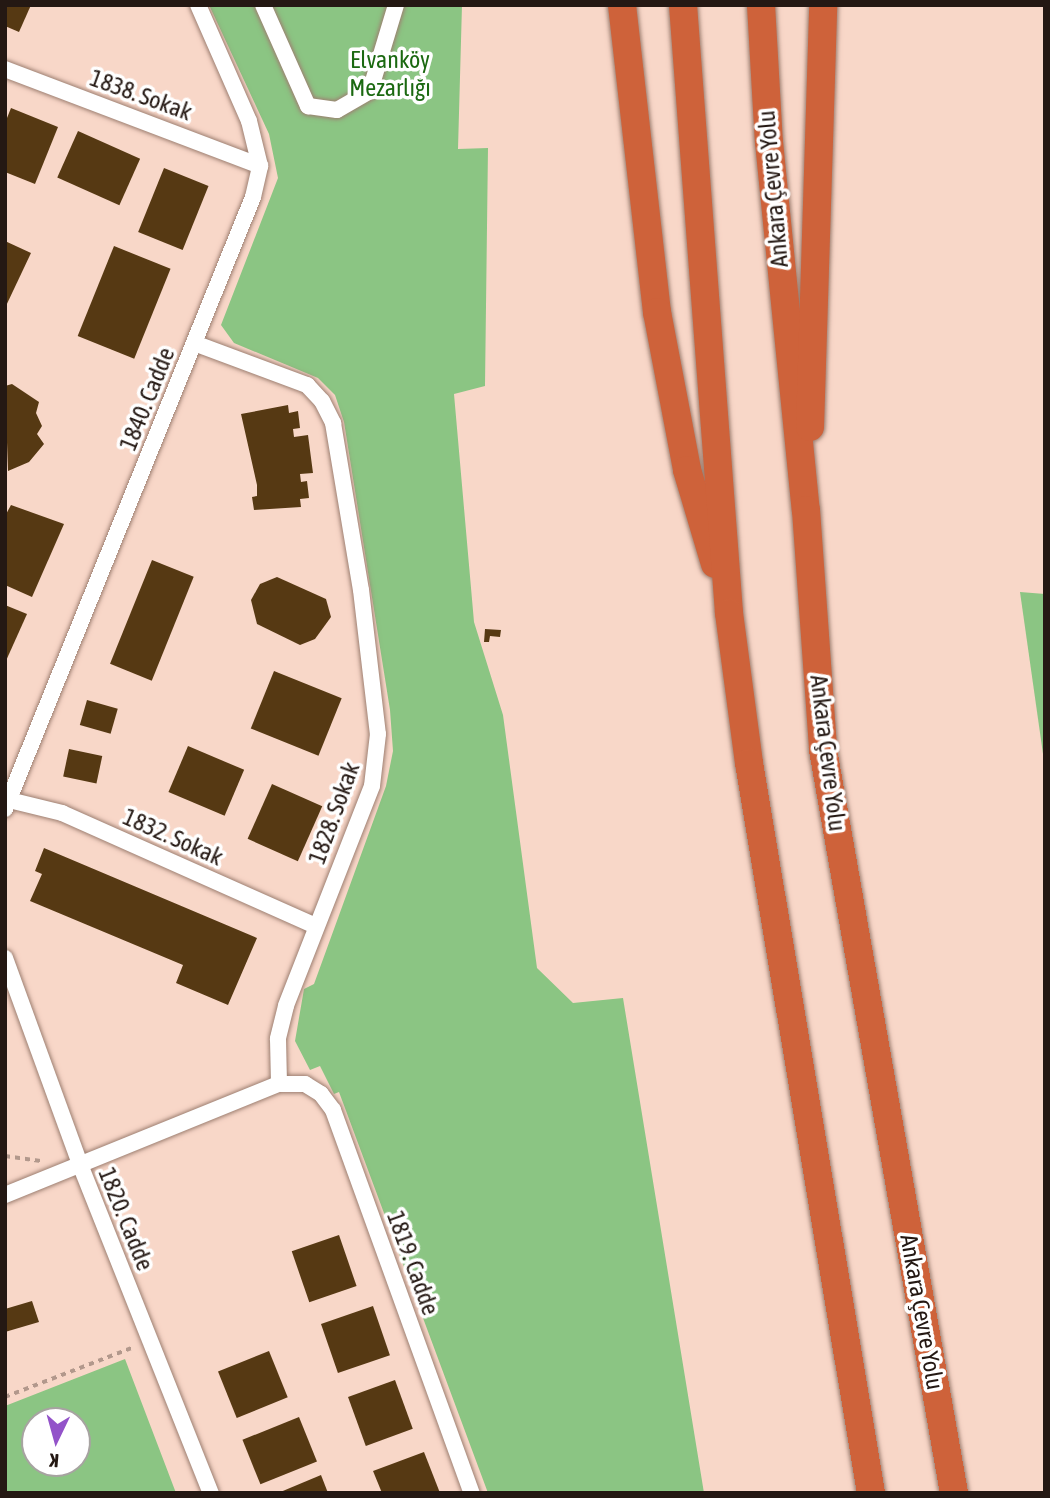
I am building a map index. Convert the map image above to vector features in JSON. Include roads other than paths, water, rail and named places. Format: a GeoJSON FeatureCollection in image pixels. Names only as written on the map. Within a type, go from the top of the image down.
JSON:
{"type":"FeatureCollection","features":[{"type":"Feature","properties":{"kind":"highway"},"geometry":{"type":"LineString","coordinates":[[622,5],[664,351],[687,470],[729,613]]}},
{"type":"Feature","properties":{"kind":"highway"},"geometry":{"type":"LineString","coordinates":[[683,5],[729,613],[749,763],[872,1493]]}},
{"type":"Feature","properties":{"kind":"highway","name":"Ankara Çevre Yolu"},"geometry":{"type":"LineString","coordinates":[[761,5],[786,342],[806,510],[823,750],[954,1493]]}},
{"type":"Feature","properties":{"kind":"highway"},"geometry":{"type":"LineString","coordinates":[[806,510],[823,5]]}},
{"type":"Feature","properties":{"kind":"street","name":"1840. Cadde"},"geometry":{"type":"LineString","coordinates":[[6,802],[253,197],[260,166],[249,121],[198,5]]}},
{"type":"Feature","properties":{"kind":"street"},"geometry":{"type":"LineString","coordinates":[[263,5],[308,106],[337,110],[370,91],[396,5]]}},
{"type":"Feature","properties":{"kind":"street","name":"1838. Sokak"},"geometry":{"type":"LineString","coordinates":[[5,69],[260,166]]}},
{"type":"Feature","properties":{"kind":"street","name":"1828. Sokak"},"geometry":{"type":"LineString","coordinates":[[194,343],[307,385],[323,401],[333,423],[361,590],[377,760],[372,786],[316,926],[278,1039],[279,1084]]}},
{"type":"Feature","properties":{"kind":"street","name":"1832. Sokak"},"geometry":{"type":"LineString","coordinates":[[6,802],[62,813],[316,926]]}},
{"type":"Feature","properties":{"kind":"street","name":"1820. Cadde"},"geometry":{"type":"LineString","coordinates":[[5,958],[81,1167],[211,1493]]}},
{"type":"Feature","properties":{"kind":"street"},"geometry":{"type":"LineString","coordinates":[[5,1195],[81,1167],[279,1084]]}},
{"type":"Feature","properties":{"kind":"street","name":"1819. Cadde"},"geometry":{"type":"LineString","coordinates":[[279,1084],[305,1084],[321,1094],[333,1110],[472,1493]]}},
{"type":"Feature","properties":{"kind":"park label","name":"Elvanköy Mezarlığı"},"geometry":{"type":"Point","coordinates":[390,74]}}]}
